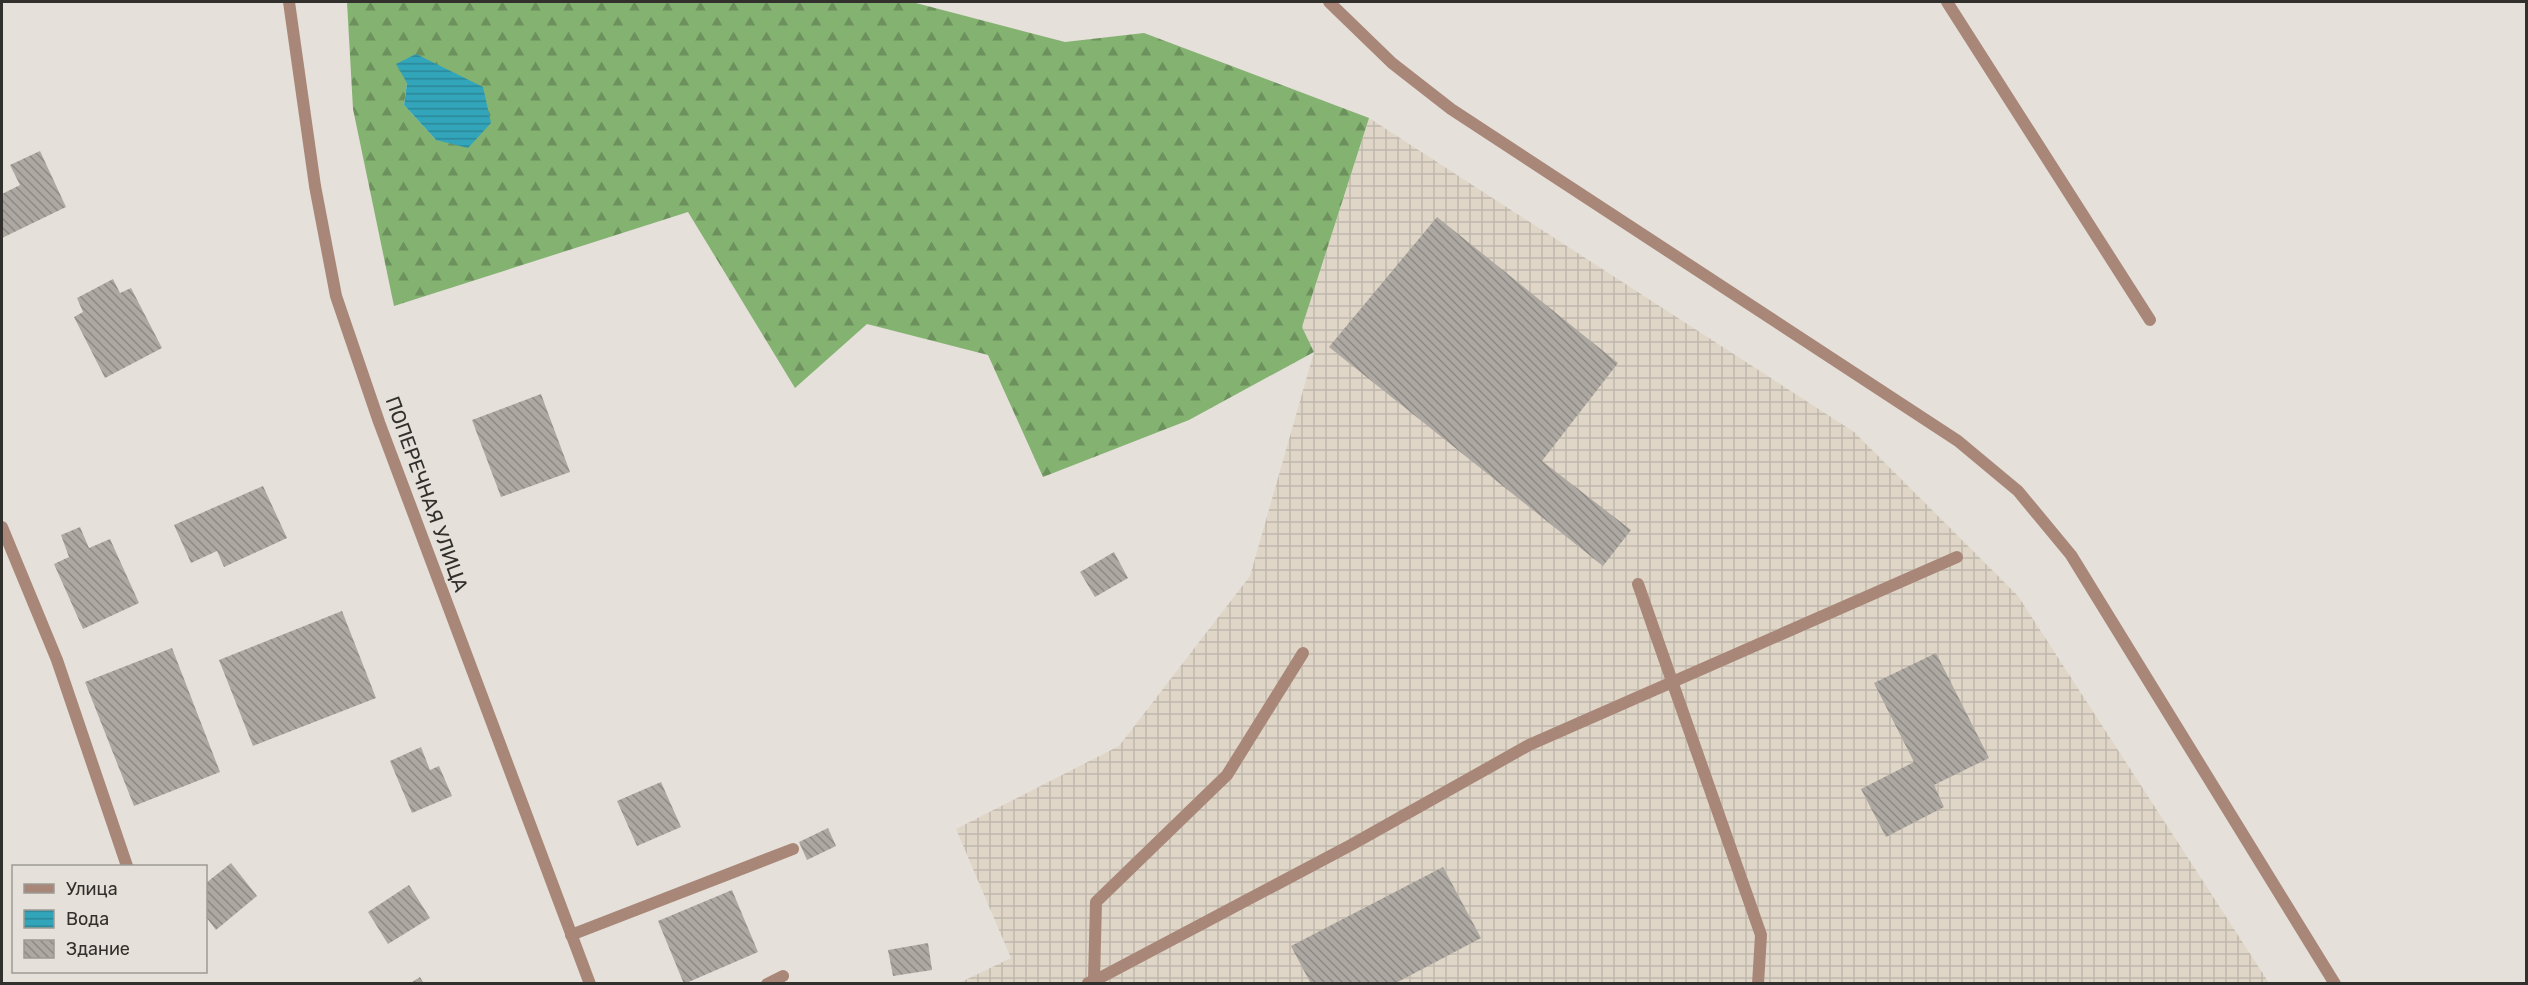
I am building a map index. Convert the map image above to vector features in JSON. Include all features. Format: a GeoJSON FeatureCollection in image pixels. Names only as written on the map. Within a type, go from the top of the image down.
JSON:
{"type":"FeatureCollection","features":[{"type":"Feature","properties":{"kind":"street","name":"ПОПЕРЕЧНАЯ УЛИЦА"},"geometry":{"type":"LineString","coordinates":[[289,2],[315,186],[336,296],[379,422],[590,984]]}},
{"type":"Feature","properties":{"kind":"street"},"geometry":{"type":"LineString","coordinates":[[1329,2],[1392,63],[1451,109],[1958,441],[2018,492],[2071,555],[2335,984]]}},
{"type":"Feature","properties":{"kind":"street"},"geometry":{"type":"LineString","coordinates":[[1947,2],[2150,320]]}},
{"type":"Feature","properties":{"kind":"street"},"geometry":{"type":"LineString","coordinates":[[2,526],[57,660],[126,865]]}},
{"type":"Feature","properties":{"kind":"street"},"geometry":{"type":"LineString","coordinates":[[1090,982],[1351,846],[1529,745],[1957,557]]}},
{"type":"Feature","properties":{"kind":"street"},"geometry":{"type":"LineString","coordinates":[[1638,584],[1761,935],[1758,984]]}},
{"type":"Feature","properties":{"kind":"street"},"geometry":{"type":"LineString","coordinates":[[1090,982],[1096,902],[1227,775],[1303,653]]}},
{"type":"Feature","properties":{"kind":"street"},"geometry":{"type":"LineString","coordinates":[[571,935],[794,849]]}},
{"type":"Feature","properties":{"kind":"street"},"geometry":{"type":"LineString","coordinates":[[766,984],[783,976]]}},
{"type":"Feature","properties":{"kind":"shaded area"},"geometry":{"type":"Polygon","coordinates":[[[1369,118],[1854,432],[2018,596],[2269,983],[959,983],[1011,958],[956,829],[1119,746],[1250,576],[1314,352],[1302,327],[1369,118]]]}},
{"type":"Feature","properties":{"kind":"green space"},"geometry":{"type":"Polygon","coordinates":[[[347,2],[912,2],[1065,42],[1144,33],[1369,118],[1302,327],[1314,352],[1189,420],[1043,477],[988,355],[867,324],[795,388],[688,212],[394,306],[353,109],[347,2]],[[407,83],[404,105],[436,140],[407,83]]]}},
{"type":"Feature","properties":{"kind":"water"},"geometry":{"type":"Polygon","coordinates":[[[416,54],[483,87],[491,123],[468,148],[436,140],[404,105],[407,83],[396,64],[416,54]]]}},
{"type":"Feature","properties":{"kind":"building"},"geometry":{"type":"Polygon","coordinates":[[[40,151],[66,207],[2,238],[2,194],[20,185],[10,165],[40,151]]]}},
{"type":"Feature","properties":{"kind":"building"},"geometry":{"type":"Polygon","coordinates":[[[1437,217],[1618,363],[1542,461],[1631,530],[1603,566],[1329,347],[1437,217]]]}},
{"type":"Feature","properties":{"kind":"building"},"geometry":{"type":"Polygon","coordinates":[[[113,279],[120,293],[131,288],[162,348],[105,378],[74,317],[83,312],[77,298],[113,279]]]}},
{"type":"Feature","properties":{"kind":"building"},"geometry":{"type":"Polygon","coordinates":[[[541,394],[570,472],[501,497],[472,420],[541,394]]]}},
{"type":"Feature","properties":{"kind":"building"},"geometry":{"type":"Polygon","coordinates":[[[263,486],[287,538],[224,567],[217,551],[191,563],[174,525],[263,486]]]}},
{"type":"Feature","properties":{"kind":"building"},"geometry":{"type":"Polygon","coordinates":[[[80,527],[89,548],[110,539],[139,603],[83,629],[54,564],[69,557],[61,535],[80,527]]]}},
{"type":"Feature","properties":{"kind":"building"},"geometry":{"type":"Polygon","coordinates":[[[1114,552],[1128,578],[1095,597],[1080,572],[1114,552]]]}},
{"type":"Feature","properties":{"kind":"building"},"geometry":{"type":"Polygon","coordinates":[[[342,611],[376,698],[253,746],[219,660],[342,611]]]}},
{"type":"Feature","properties":{"kind":"building"},"geometry":{"type":"Polygon","coordinates":[[[172,648],[220,772],[134,806],[85,682],[172,648]]]}},
{"type":"Feature","properties":{"kind":"building"},"geometry":{"type":"Polygon","coordinates":[[[1936,653],[1989,758],[1934,785],[1944,807],[1886,837],[1861,789],[1914,762],[1874,683],[1936,653]]]}},
{"type":"Feature","properties":{"kind":"building"},"geometry":{"type":"Polygon","coordinates":[[[421,747],[430,770],[439,766],[452,796],[412,813],[390,761],[421,747]]]}},
{"type":"Feature","properties":{"kind":"building"},"geometry":{"type":"Polygon","coordinates":[[[661,782],[681,827],[637,846],[617,801],[661,782]]]}},
{"type":"Feature","properties":{"kind":"building"},"geometry":{"type":"Polygon","coordinates":[[[828,828],[836,846],[807,860],[799,842],[828,828]]]}},
{"type":"Feature","properties":{"kind":"building"},"geometry":{"type":"Polygon","coordinates":[[[231,863],[257,896],[216,930],[207,918],[207,882],[231,863]]]}},
{"type":"Feature","properties":{"kind":"building"},"geometry":{"type":"Polygon","coordinates":[[[1443,867],[1481,938],[1394,984],[1311,984],[1291,946],[1443,867]]]}},
{"type":"Feature","properties":{"kind":"building"},"geometry":{"type":"Polygon","coordinates":[[[409,885],[430,918],[388,944],[368,912],[409,885]]]}},
{"type":"Feature","properties":{"kind":"building"},"geometry":{"type":"Polygon","coordinates":[[[732,890],[758,952],[684,984],[658,921],[732,890]]]}},
{"type":"Feature","properties":{"kind":"building"},"geometry":{"type":"Polygon","coordinates":[[[928,943],[932,970],[893,976],[888,950],[928,943]]]}},
{"type":"Feature","properties":{"kind":"building"},"geometry":{"type":"Polygon","coordinates":[[[420,977],[424,984],[409,984],[420,977]]]}}]}
